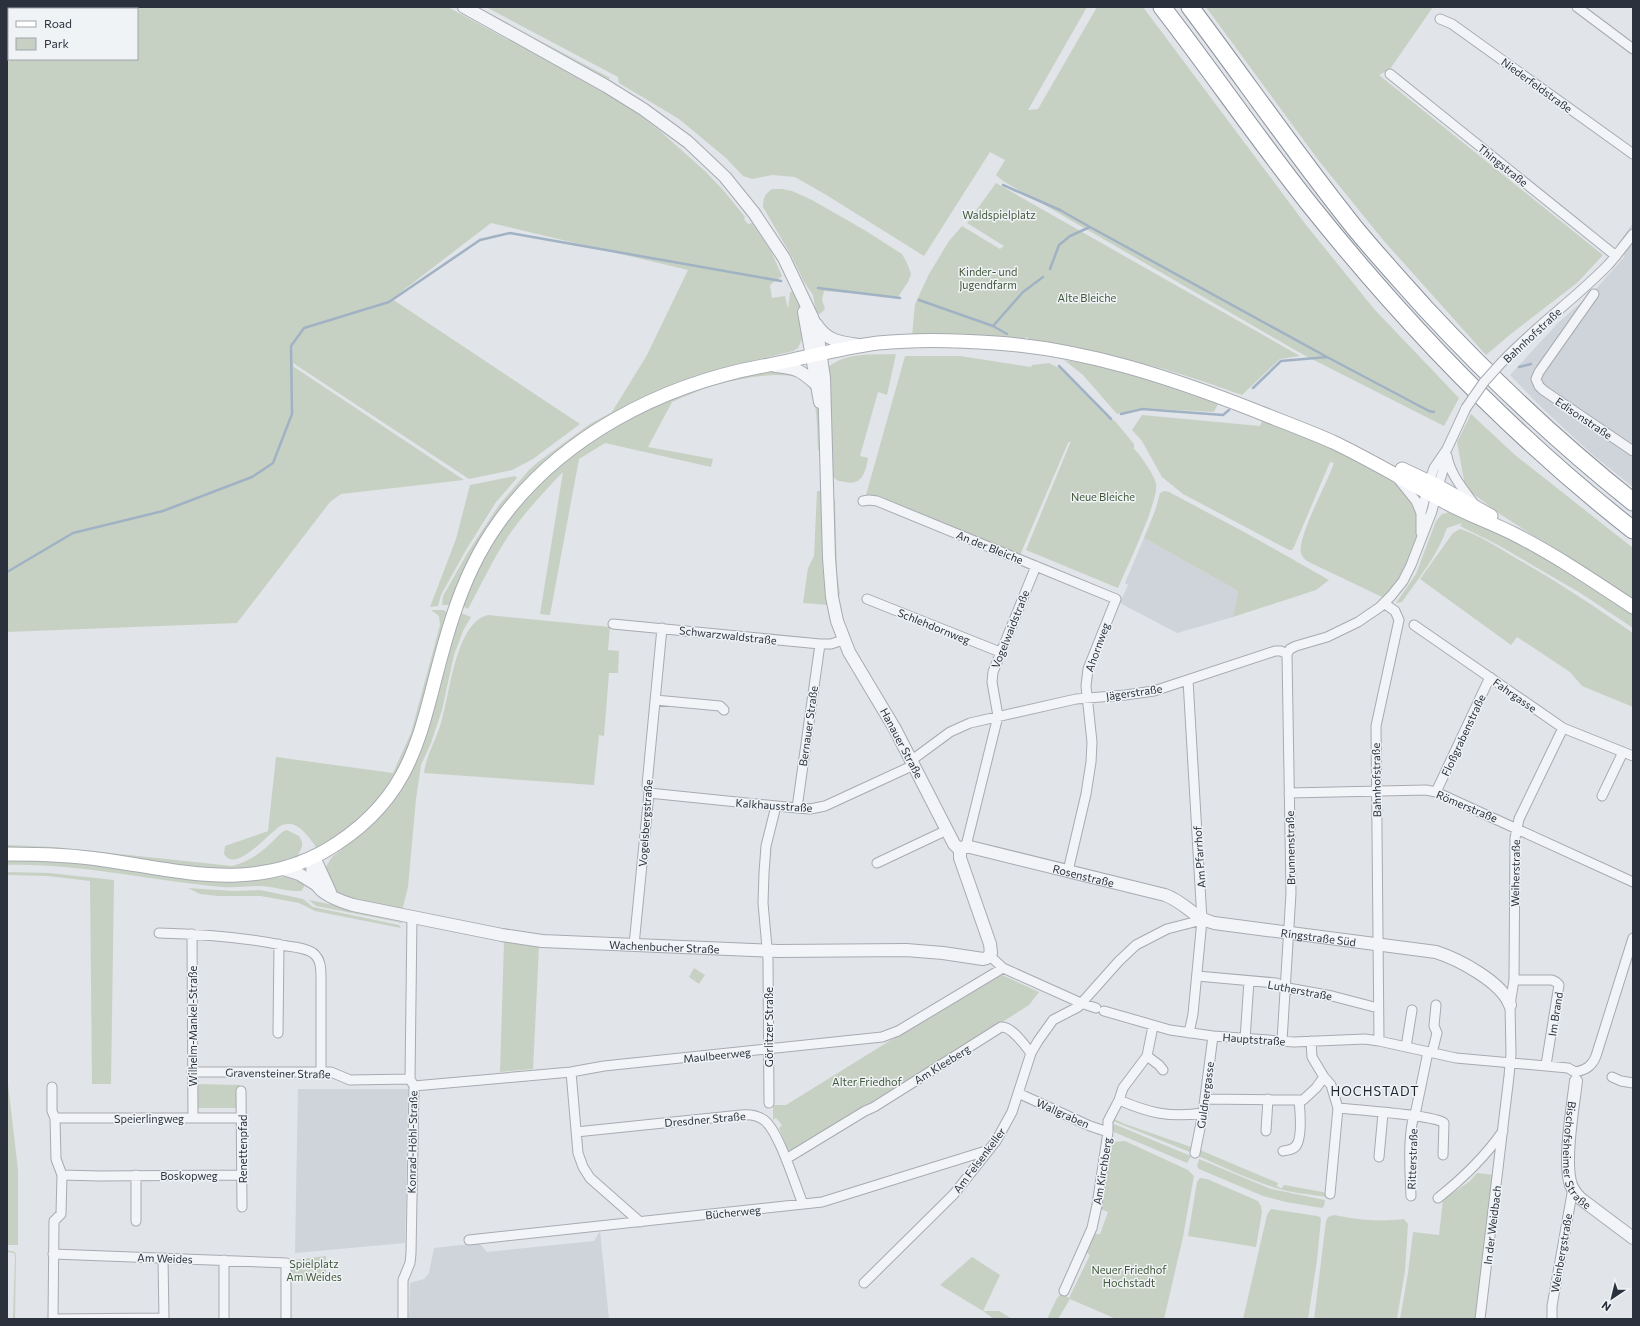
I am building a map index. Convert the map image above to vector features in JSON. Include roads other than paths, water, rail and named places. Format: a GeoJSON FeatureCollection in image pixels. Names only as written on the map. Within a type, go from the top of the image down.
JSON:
{"type":"FeatureCollection","features":[{"type":"Feature","properties":{"kind":"highway"},"geometry":{"type":"LineString","coordinates":[[1162,7],[1310,205],[1416,329],[1465,380],[1542,453],[1605,508],[1633,530]]}},
{"type":"Feature","properties":{"kind":"highway"},"geometry":{"type":"LineString","coordinates":[[1190,7],[1298,155],[1387,266],[1454,339],[1503,388],[1556,437],[1633,502]]}},
{"type":"Feature","properties":{"kind":"main road"},"geometry":{"type":"LineString","coordinates":[[7,854],[89,858],[210,875],[250,876],[283,869],[314,857],[345,838],[370,818],[391,793],[402,776],[421,733],[450,623],[465,582],[493,531],[520,496],[538,477],[568,451],[601,428],[670,393],[707,379],[816,354],[861,346],[911,341],[989,342],[1034,347],[1085,356],[1138,369],[1193,387],[1335,443],[1370,455],[1518,536],[1592,580],[1633,607]]}},
{"type":"Feature","properties":{"kind":"main road"},"geometry":{"type":"LineString","coordinates":[[1335,443],[1393,473],[1475,506],[1492,516],[1518,536]]}},
{"type":"Feature","properties":{"kind":"street"},"geometry":{"type":"LineString","coordinates":[[464,7],[606,86],[659,120],[694,146],[725,176],[762,224],[791,271],[801,297],[816,354]]}},
{"type":"Feature","properties":{"kind":"street"},"geometry":{"type":"LineString","coordinates":[[1577,7],[1633,49]]}},
{"type":"Feature","properties":{"kind":"street","name":"Niederfeldstraße"},"geometry":{"type":"LineString","coordinates":[[1440,19],[1452,24],[1633,154]]}},
{"type":"Feature","properties":{"kind":"street","name":"Thingstraße"},"geometry":{"type":"LineString","coordinates":[[1390,74],[1616,256]]}},
{"type":"Feature","properties":{"kind":"street","name":"Bahnhofstraße"},"geometry":{"type":"LineString","coordinates":[[1378,1041],[1376,722],[1399,620],[1395,611],[1385,604],[1398,588],[1408,572],[1432,511],[1434,468],[1447,449],[1466,408],[1484,382],[1502,362],[1602,272],[1633,234]]}},
{"type":"Feature","properties":{"kind":"street","name":"Bahnhofstraße"},"geometry":{"type":"LineString","coordinates":[[1538,384],[1536,379],[1539,372],[1594,294]]}},
{"type":"Feature","properties":{"kind":"street"},"geometry":{"type":"LineString","coordinates":[[801,297],[822,333],[839,342],[861,346]]}},
{"type":"Feature","properties":{"kind":"street"},"geometry":{"type":"LineString","coordinates":[[812,317],[817,331],[816,354]]}},
{"type":"Feature","properties":{"kind":"street","name":"Hanauer Straße"},"geometry":{"type":"LineString","coordinates":[[816,354],[816,384],[825,422]]}},
{"type":"Feature","properties":{"kind":"street","name":"Hanauer Straße"},"geometry":{"type":"LineString","coordinates":[[816,354],[824,378],[829,558],[834,608],[843,640],[854,662],[885,711],[913,762],[954,844],[963,848],[960,858],[990,944],[990,956]]}},
{"type":"Feature","properties":{"kind":"street"},"geometry":{"type":"LineString","coordinates":[[766,365],[793,367],[805,374],[816,384]]}},
{"type":"Feature","properties":{"kind":"street","name":"Edisonstraße"},"geometry":{"type":"LineString","coordinates":[[1538,384],[1543,390],[1633,451]]}},
{"type":"Feature","properties":{"kind":"street","name":"Bahnhofstraße"},"geometry":{"type":"LineString","coordinates":[[1447,449],[1447,458],[1458,483],[1475,506]]}},
{"type":"Feature","properties":{"kind":"street","name":"Bahnhofstraße"},"geometry":{"type":"LineString","coordinates":[[1421,513],[1447,458]]}},
{"type":"Feature","properties":{"kind":"street","name":"Bahnhofstraße"},"geometry":{"type":"LineString","coordinates":[[1393,473],[1416,501],[1421,513],[1421,539]]}},
{"type":"Feature","properties":{"kind":"street","name":"An der Bleiche"},"geometry":{"type":"LineString","coordinates":[[863,501],[877,501],[1116,599]]}},
{"type":"Feature","properties":{"kind":"street","name":"Vogelwaidstraße"},"geometry":{"type":"LineString","coordinates":[[998,716],[992,678],[994,668],[1036,566]]}},
{"type":"Feature","properties":{"kind":"street","name":"Schlehdornweg"},"geometry":{"type":"LineString","coordinates":[[867,599],[1000,652]]}},
{"type":"Feature","properties":{"kind":"street","name":"Ahornweg"},"geometry":{"type":"LineString","coordinates":[[1068,871],[1090,771],[1092,742],[1086,686],[1089,665],[1116,599]]}},
{"type":"Feature","properties":{"kind":"street"},"geometry":{"type":"LineString","coordinates":[[1287,654],[1290,649],[1296,646],[1327,637],[1347,628],[1385,604]]}},
{"type":"Feature","properties":{"kind":"street","name":"Schwarzwaldstraße"},"geometry":{"type":"LineString","coordinates":[[612,624],[820,644],[832,644],[843,640]]}},
{"type":"Feature","properties":{"kind":"street","name":"Fahrgasse"},"geometry":{"type":"LineString","coordinates":[[1414,624],[1563,728],[1633,756]]}},
{"type":"Feature","properties":{"kind":"street","name":"Vogelsbergstraße"},"geometry":{"type":"LineString","coordinates":[[634,945],[649,793],[648,785],[662,628]]}},
{"type":"Feature","properties":{"kind":"street","name":"Bernauer Straße"},"geometry":{"type":"LineString","coordinates":[[797,808],[820,644]]}},
{"type":"Feature","properties":{"kind":"street","name":"Jägerstraße"},"geometry":{"type":"LineString","coordinates":[[998,716],[1076,698],[1144,692],[1188,680],[1275,651],[1281,651],[1287,654]]}},
{"type":"Feature","properties":{"kind":"street","name":"Brunnenstraße"},"geometry":{"type":"LineString","coordinates":[[1282,1042],[1284,986],[1291,898],[1287,654]]}},
{"type":"Feature","properties":{"kind":"street","name":"Floßgrabenstraße"},"geometry":{"type":"LineString","coordinates":[[1436,792],[1490,677]]}},
{"type":"Feature","properties":{"kind":"street","name":"Am Pfarrhof"},"geometry":{"type":"LineString","coordinates":[[1188,680],[1202,920],[1200,926],[1197,976],[1189,1033]]}},
{"type":"Feature","properties":{"kind":"street"},"geometry":{"type":"LineString","coordinates":[[655,700],[720,706],[724,710]]}},
{"type":"Feature","properties":{"kind":"street"},"geometry":{"type":"LineString","coordinates":[[963,848],[998,716]]}},
{"type":"Feature","properties":{"kind":"street","name":"Kalkhausstraße"},"geometry":{"type":"LineString","coordinates":[[649,793],[797,808],[810,809],[821,807],[913,762],[957,727],[998,716]]}},
{"type":"Feature","properties":{"kind":"street","name":"Weiherstraße"},"geometry":{"type":"LineString","coordinates":[[1510,1005],[1514,980],[1515,838],[1520,819],[1563,728]]}},
{"type":"Feature","properties":{"kind":"street"},"geometry":{"type":"LineString","coordinates":[[1602,796],[1623,752]]}},
{"type":"Feature","properties":{"kind":"street","name":"Römerstraße"},"geometry":{"type":"LineString","coordinates":[[1289,793],[1426,790],[1436,792],[1633,882]]}},
{"type":"Feature","properties":{"kind":"street"},"geometry":{"type":"LineString","coordinates":[[766,950],[764,866],[766,846],[776,806]]}},
{"type":"Feature","properties":{"kind":"street"},"geometry":{"type":"LineString","coordinates":[[877,863],[947,830]]}},
{"type":"Feature","properties":{"kind":"street","name":"Rosenstraße"},"geometry":{"type":"LineString","coordinates":[[963,848],[1068,871],[1170,897],[1181,903],[1202,920]]}},
{"type":"Feature","properties":{"kind":"street"},"geometry":{"type":"LineString","coordinates":[[314,857],[311,871],[318,886]]}},
{"type":"Feature","properties":{"kind":"street"},"geometry":{"type":"LineString","coordinates":[[314,857],[330,892],[343,902]]}},
{"type":"Feature","properties":{"kind":"street","name":"Wachenbucher Straße"},"geometry":{"type":"LineString","coordinates":[[283,869],[304,877],[332,898],[343,902],[523,939],[766,950],[906,950],[943,953],[983,959],[990,956]]}},
{"type":"Feature","properties":{"kind":"street","name":"Konrad-Höhl-Straße"},"geometry":{"type":"LineString","coordinates":[[403,1319],[403,1280],[410,1264],[411,1253],[412,916]]}},
{"type":"Feature","properties":{"kind":"street","name":"Ringstraße Süd"},"geometry":{"type":"LineString","coordinates":[[1081,1003],[1115,965],[1136,945],[1167,929],[1202,920],[1214,923],[1436,952],[1456,959],[1469,966],[1503,992],[1510,1005]]}},
{"type":"Feature","properties":{"kind":"street"},"geometry":{"type":"LineString","coordinates":[[159,933],[227,936],[279,944],[309,951],[320,963],[321,1072]]}},
{"type":"Feature","properties":{"kind":"street","name":"Wilhelm-Mankel-Straße"},"geometry":{"type":"LineString","coordinates":[[192,934],[193,1118]]}},
{"type":"Feature","properties":{"kind":"street"},"geometry":{"type":"LineString","coordinates":[[1575,1076],[1590,1066],[1596,1056],[1633,938]]}},
{"type":"Feature","properties":{"kind":"street"},"geometry":{"type":"LineString","coordinates":[[278,1033],[279,944]]}},
{"type":"Feature","properties":{"kind":"street","name":"Görlitzer Straße"},"geometry":{"type":"LineString","coordinates":[[766,950],[768,959],[769,1103]]}},
{"type":"Feature","properties":{"kind":"street"},"geometry":{"type":"LineString","coordinates":[[990,956],[1003,968],[1081,1003]]}},
{"type":"Feature","properties":{"kind":"street","name":"Maulbeerweg"},"geometry":{"type":"LineString","coordinates":[[412,1083],[571,1072],[600,1066],[874,1038],[889,1035],[1003,968]]}},
{"type":"Feature","properties":{"kind":"street","name":"Lutherstraße"},"geometry":{"type":"LineString","coordinates":[[1197,976],[1276,983],[1291,989],[1332,996],[1378,1008]]}},
{"type":"Feature","properties":{"kind":"street","name":"Im Brand"},"geometry":{"type":"LineString","coordinates":[[1514,980],[1552,980],[1558,983],[1559,988],[1546,1065]]}},
{"type":"Feature","properties":{"kind":"street"},"geometry":{"type":"LineString","coordinates":[[1245,1039],[1249,981]]}},
{"type":"Feature","properties":{"kind":"street","name":"Hauptstraße"},"geometry":{"type":"LineString","coordinates":[[1081,1003],[1153,1026],[1189,1033],[1282,1042],[1351,1039],[1378,1041],[1430,1053],[1472,1060],[1568,1068],[1575,1076]]}},
{"type":"Feature","properties":{"kind":"street","name":"Am Felsenkeller"},"geometry":{"type":"LineString","coordinates":[[864,1283],[954,1194],[989,1150],[1008,1121],[1031,1053],[1038,1041],[1052,1020],[1061,1014],[1075,1009],[1081,1003]]}},
{"type":"Feature","properties":{"kind":"street"},"geometry":{"type":"LineString","coordinates":[[1430,1053],[1437,1033],[1434,1026],[1436,1005]]}},
{"type":"Feature","properties":{"kind":"street"},"geometry":{"type":"LineString","coordinates":[[1510,1005],[1510,1062]]}},
{"type":"Feature","properties":{"kind":"street"},"geometry":{"type":"LineString","coordinates":[[1406,1047],[1412,1010]]}},
{"type":"Feature","properties":{"kind":"street","name":"Am Kleeberg"},"geometry":{"type":"LineString","coordinates":[[786,1159],[874,1107],[1001,1027],[1005,1026],[1012,1031],[1031,1053]]}},
{"type":"Feature","properties":{"kind":"street","name":"Am Kirchberg"},"geometry":{"type":"LineString","coordinates":[[1064,1291],[1092,1228],[1108,1132],[1108,1121],[1125,1085],[1147,1056],[1153,1026]]}},
{"type":"Feature","properties":{"kind":"street","name":"Guldnergasse"},"geometry":{"type":"LineString","coordinates":[[1196,1153],[1205,1100],[1213,1036]]}},
{"type":"Feature","properties":{"kind":"street"},"geometry":{"type":"LineString","coordinates":[[1311,1041],[1312,1057],[1324,1077],[1331,1085],[1338,1108],[1330,1194]]}},
{"type":"Feature","properties":{"kind":"street","name":"Ritterstraße"},"geometry":{"type":"LineString","coordinates":[[1411,1196],[1411,1141],[1413,1116],[1416,1110],[1430,1053]]}},
{"type":"Feature","properties":{"kind":"street"},"geometry":{"type":"LineString","coordinates":[[1147,1056],[1163,1070]]}},
{"type":"Feature","properties":{"kind":"street","name":"In der Weidbach"},"geometry":{"type":"LineString","coordinates":[[1480,1319],[1504,1130],[1510,1062]]}},
{"type":"Feature","properties":{"kind":"street","name":"Gravensteiner Straße"},"geometry":{"type":"LineString","coordinates":[[192,1072],[321,1072],[333,1073],[350,1080],[412,1083]]}},
{"type":"Feature","properties":{"kind":"street"},"geometry":{"type":"LineString","coordinates":[[571,1072],[578,1154],[587,1174],[640,1222]]}},
{"type":"Feature","properties":{"kind":"street","name":"Bischofsheimer Straße"},"geometry":{"type":"LineString","coordinates":[[1575,1076],[1568,1173],[1572,1188],[1584,1202],[1633,1238]]}},
{"type":"Feature","properties":{"kind":"street"},"geometry":{"type":"LineString","coordinates":[[1205,1100],[1303,1100],[1316,1088],[1324,1077]]}},
{"type":"Feature","properties":{"kind":"street"},"geometry":{"type":"LineString","coordinates":[[1612,1077],[1620,1081],[1633,1083]]}},
{"type":"Feature","properties":{"kind":"street"},"geometry":{"type":"LineString","coordinates":[[52,1088],[52,1111],[55,1118],[56,1159],[62,1174],[61,1214],[54,1221],[53,1319],[164,1318],[163,1258]]}},
{"type":"Feature","properties":{"kind":"street","name":"Renettenpfad"},"geometry":{"type":"LineString","coordinates":[[241,1091],[242,1207]]}},
{"type":"Feature","properties":{"kind":"street","name":"Wallgraben"},"geometry":{"type":"LineString","coordinates":[[1018,1093],[1090,1126],[1108,1132]]}},
{"type":"Feature","properties":{"kind":"street"},"geometry":{"type":"LineString","coordinates":[[1119,1100],[1143,1110],[1167,1116],[1203,1113]]}},
{"type":"Feature","properties":{"kind":"street"},"geometry":{"type":"LineString","coordinates":[[1266,1131],[1268,1100]]}},
{"type":"Feature","properties":{"kind":"street"},"geometry":{"type":"LineString","coordinates":[[1283,1151],[1294,1147],[1298,1143],[1300,1120],[1299,1100]]}},
{"type":"Feature","properties":{"kind":"street"},"geometry":{"type":"LineString","coordinates":[[1338,1108],[1441,1120],[1444,1123],[1443,1155]]}},
{"type":"Feature","properties":{"kind":"street"},"geometry":{"type":"LineString","coordinates":[[1379,1157],[1383,1113]]}},
{"type":"Feature","properties":{"kind":"street","name":"Dresdner Straße"},"geometry":{"type":"LineString","coordinates":[[576,1132],[750,1114],[762,1118],[771,1126],[786,1159],[803,1204]]}},
{"type":"Feature","properties":{"kind":"street","name":"Speierlingweg"},"geometry":{"type":"LineString","coordinates":[[55,1118],[242,1118]]}},
{"type":"Feature","properties":{"kind":"street"},"geometry":{"type":"LineString","coordinates":[[1438,1198],[1479,1161],[1504,1130]]}},
{"type":"Feature","properties":{"kind":"street","name":"Bücherweg"},"geometry":{"type":"LineString","coordinates":[[469,1240],[822,1202],[989,1150]]}},
{"type":"Feature","properties":{"kind":"street","name":"Boskopweg"},"geometry":{"type":"LineString","coordinates":[[62,1174],[100,1176],[242,1175]]}},
{"type":"Feature","properties":{"kind":"street"},"geometry":{"type":"LineString","coordinates":[[136,1175],[136,1221]]}},
{"type":"Feature","properties":{"kind":"street","name":"Weinbergstraße"},"geometry":{"type":"LineString","coordinates":[[1552,1319],[1552,1306],[1572,1188]]}},
{"type":"Feature","properties":{"kind":"street","name":"Am Weides"},"geometry":{"type":"LineString","coordinates":[[53,1254],[286,1263],[286,1319]]}},
{"type":"Feature","properties":{"kind":"street"},"geometry":{"type":"LineString","coordinates":[[224,1260],[224,1319]]}},
{"type":"Feature","properties":{"kind":"waterway"},"geometry":{"type":"LineString","coordinates":[[1003,185],[1060,210],[1090,227]]}},
{"type":"Feature","properties":{"kind":"waterway"},"geometry":{"type":"LineString","coordinates":[[1050,269],[1059,245],[1070,236],[1090,227],[1327,357]]}},
{"type":"Feature","properties":{"kind":"waterway"},"geometry":{"type":"LineString","coordinates":[[7,572],[73,533],[163,511],[252,477],[273,463],[292,414],[291,346],[304,328],[389,302],[480,240],[510,233],[781,281]]}},
{"type":"Feature","properties":{"kind":"waterway"},"geometry":{"type":"LineString","coordinates":[[993,326],[1023,292],[1043,277]]}},
{"type":"Feature","properties":{"kind":"waterway"},"geometry":{"type":"LineString","coordinates":[[818,288],[900,298]]}},
{"type":"Feature","properties":{"kind":"waterway"},"geometry":{"type":"LineString","coordinates":[[919,300],[993,326],[1007,334]]}},
{"type":"Feature","properties":{"kind":"waterway"},"geometry":{"type":"LineString","coordinates":[[1253,388],[1281,361],[1327,357],[1429,411],[1434,412]]}},
{"type":"Feature","properties":{"kind":"waterway"},"geometry":{"type":"LineString","coordinates":[[1519,367],[1531,364]]}},
{"type":"Feature","properties":{"kind":"waterway"},"geometry":{"type":"LineString","coordinates":[[1059,366],[1111,419]]}},
{"type":"Feature","properties":{"kind":"waterway"},"geometry":{"type":"LineString","coordinates":[[1121,414],[1142,409],[1223,415],[1229,410]]}},
{"type":"Feature","properties":{"kind":"district","name":"HOCHSTADT"},"geometry":{"type":"Point","coordinates":[1375,1091]}},
{"type":"Feature","properties":{"kind":"park label","name":"Waldspielplatz"},"geometry":{"type":"Point","coordinates":[999,214]}},
{"type":"Feature","properties":{"kind":"park label","name":"Kinder- und Jugendfarm"},"geometry":{"type":"Point","coordinates":[988,277]}},
{"type":"Feature","properties":{"kind":"park label","name":"Alte Bleiche"},"geometry":{"type":"Point","coordinates":[1087,297]}},
{"type":"Feature","properties":{"kind":"park label","name":"Neue Bleiche"},"geometry":{"type":"Point","coordinates":[1103,496]}},
{"type":"Feature","properties":{"kind":"park label","name":"Alter Friedhof"},"geometry":{"type":"Point","coordinates":[867,1081]}},
{"type":"Feature","properties":{"kind":"park label","name":"Spielplatz Am Weides"},"geometry":{"type":"Point","coordinates":[314,1269]}},
{"type":"Feature","properties":{"kind":"park label","name":"Neuer Friedhof Hochstadt"},"geometry":{"type":"Point","coordinates":[1129,1275]}}]}
